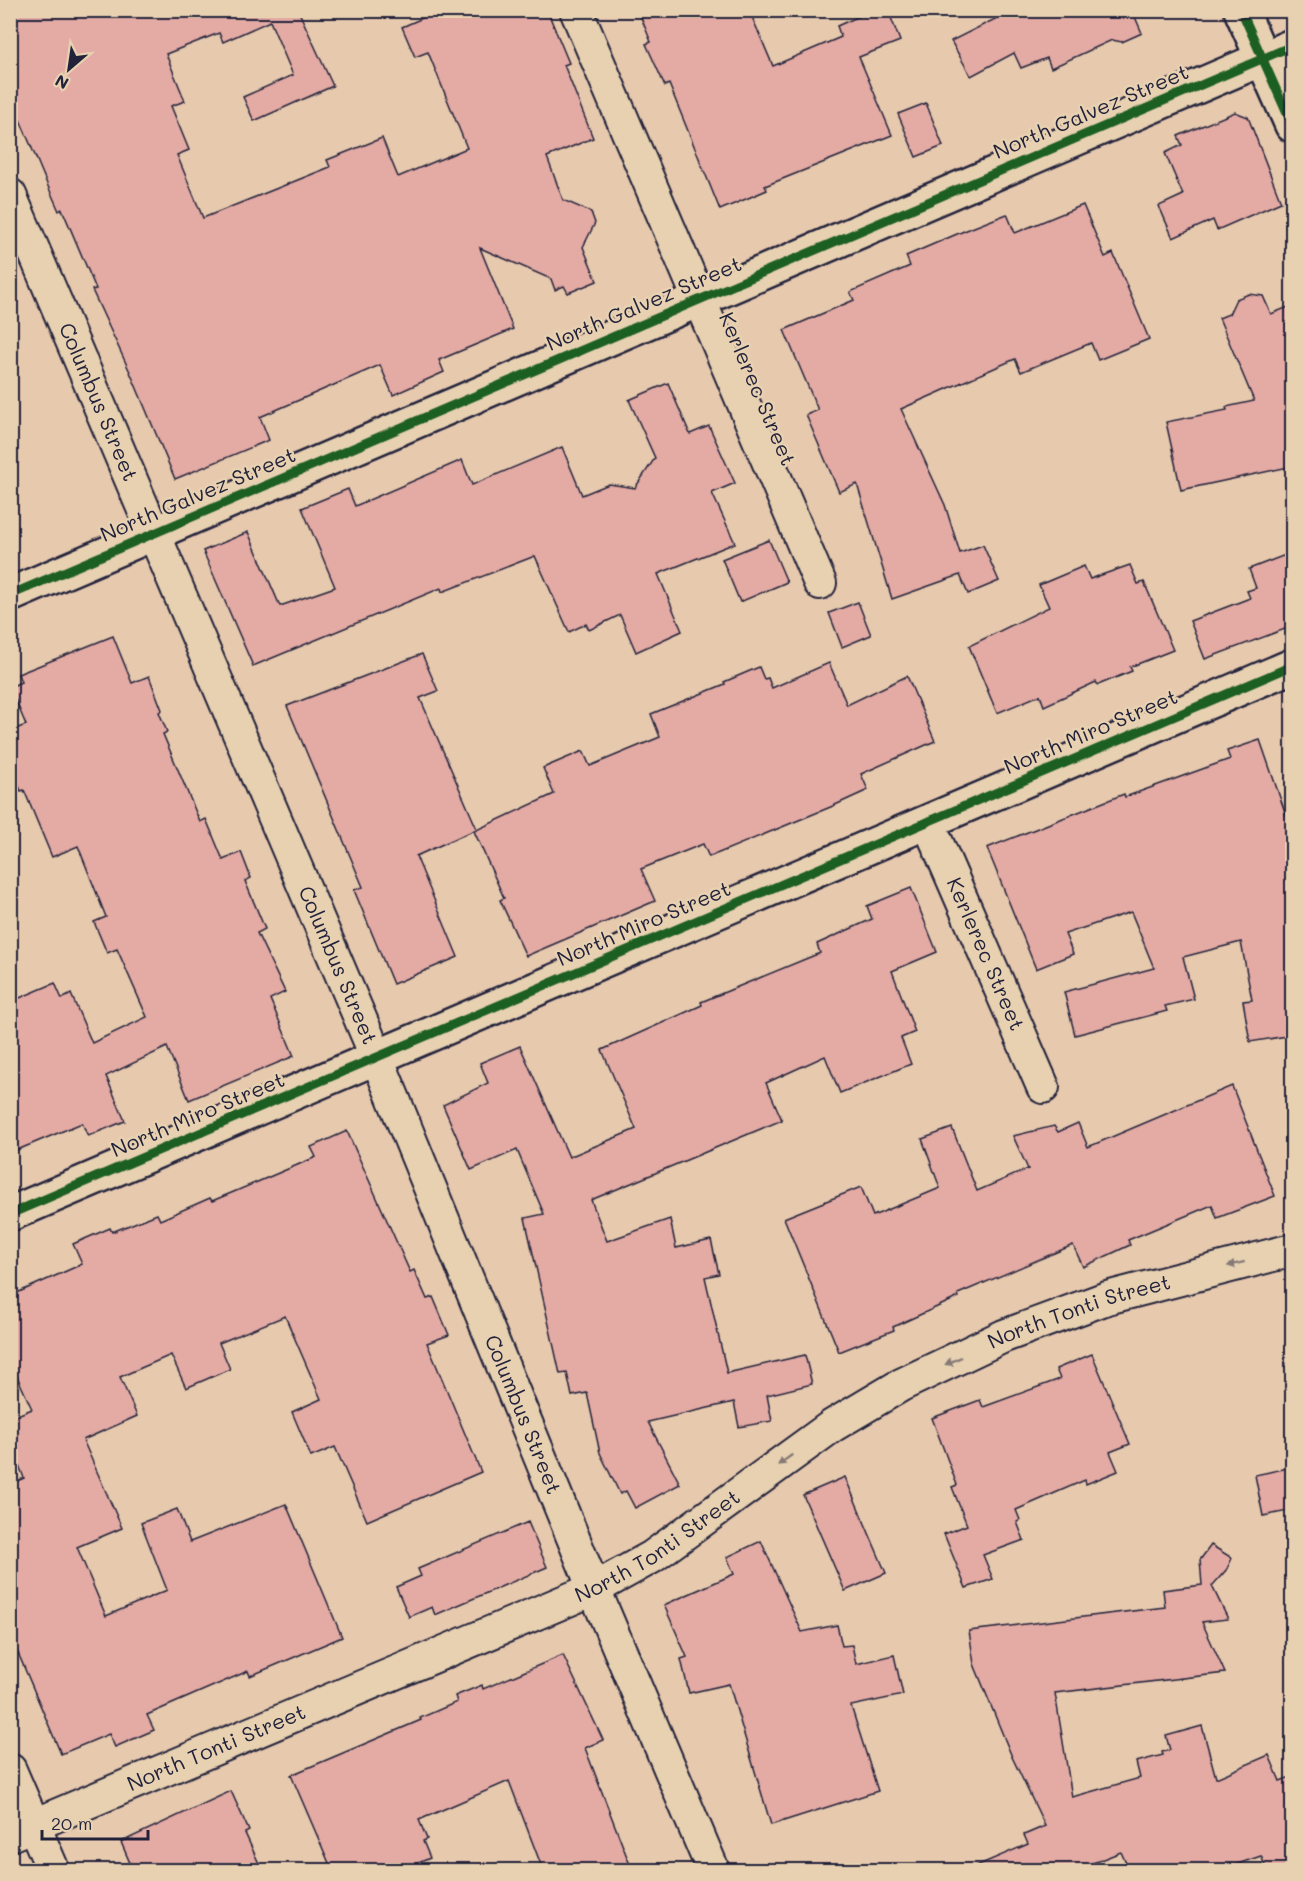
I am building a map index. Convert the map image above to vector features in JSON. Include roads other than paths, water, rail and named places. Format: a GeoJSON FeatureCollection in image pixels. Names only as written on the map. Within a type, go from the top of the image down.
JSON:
{"type":"FeatureCollection","features":[{"type":"Feature","properties":{"kind":"street","name":"Kerlerec Street"},"geometry":{"type":"LineString","coordinates":[[576,10],[820,583]]}},
{"type":"Feature","properties":{"kind":"street"},"geometry":{"type":"LineString","coordinates":[[1241,10],[1293,125]]}},
{"type":"Feature","properties":{"kind":"street","name":"North Galvez Street"},"geometry":{"type":"LineString","coordinates":[[10,595],[1293,46]]}},
{"type":"Feature","properties":{"kind":"street","name":"Columbus Street"},"geometry":{"type":"LineString","coordinates":[[10,195],[152,534],[377,1058],[594,1589],[712,1870]]}},
{"type":"Feature","properties":{"kind":"street","name":"North Miro Street"},"geometry":{"type":"LineString","coordinates":[[10,1214],[1293,666]]}},
{"type":"Feature","properties":{"kind":"street","name":"Kerlerec Street"},"geometry":{"type":"LineString","coordinates":[[928,822],[1043,1087]]}},
{"type":"Feature","properties":{"kind":"street","name":"North Tonti Street"},"geometry":{"type":"LineString","coordinates":[[22,1830],[594,1589],[652,1557],[832,1425],[901,1385],[1004,1336],[1107,1298],[1293,1250]]}},
{"type":"Feature","properties":{"kind":"street"},"geometry":{"type":"LineString","coordinates":[[10,1770],[22,1830],[53,1870]]}}]}
